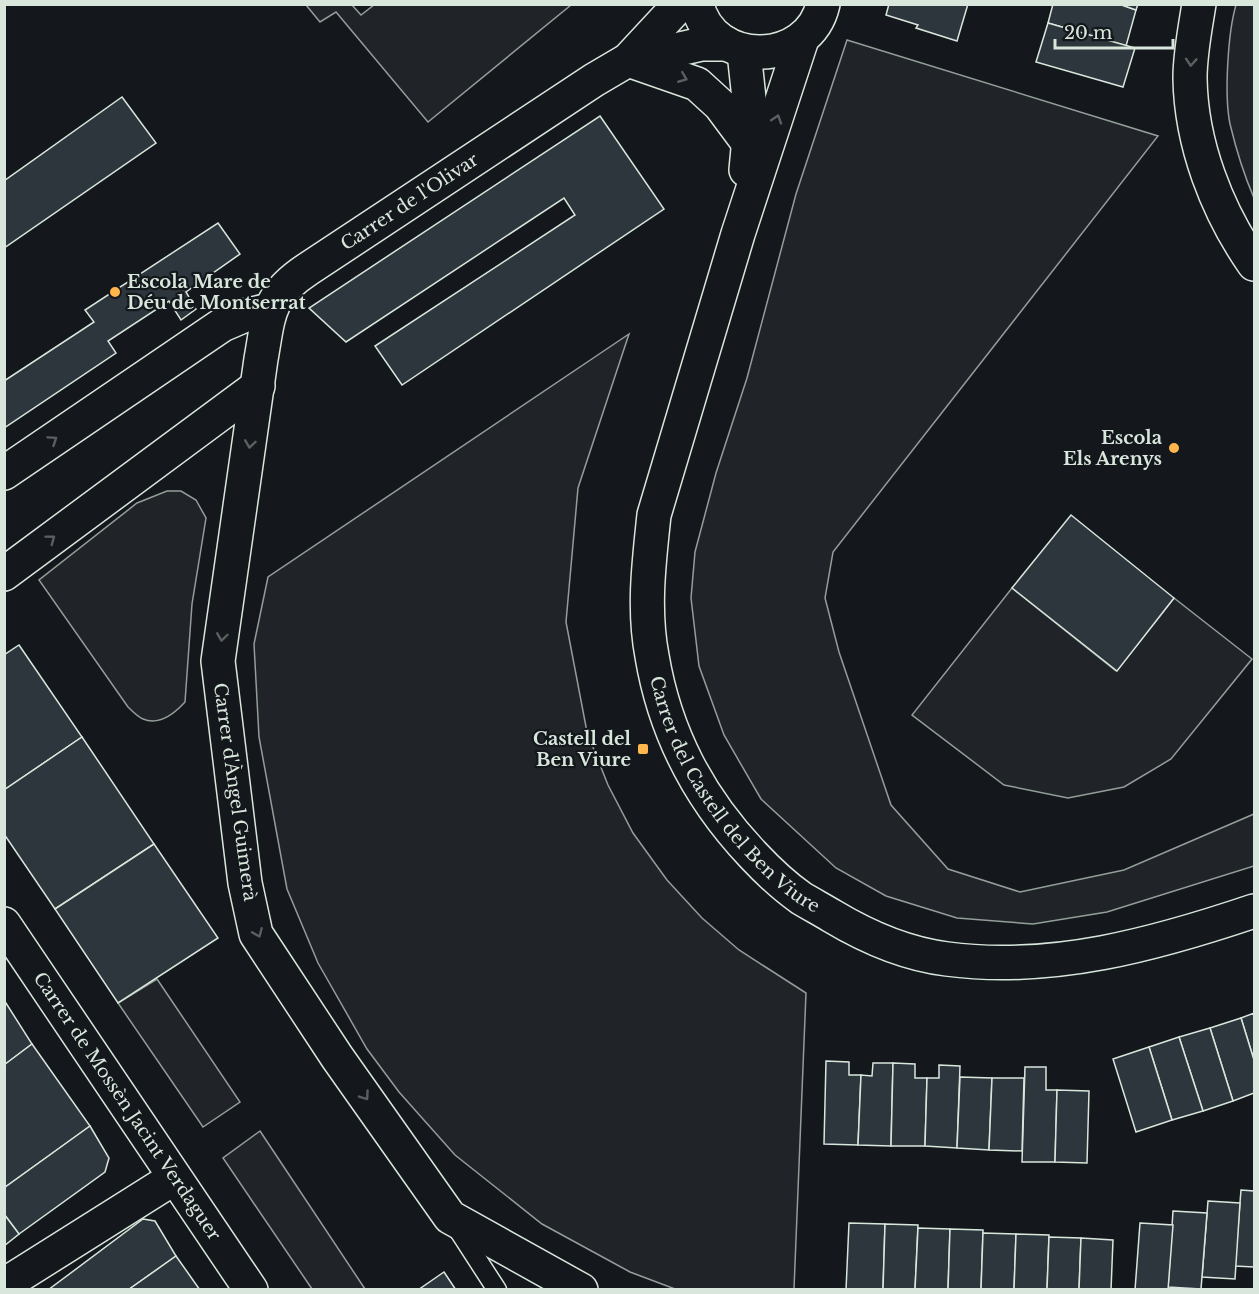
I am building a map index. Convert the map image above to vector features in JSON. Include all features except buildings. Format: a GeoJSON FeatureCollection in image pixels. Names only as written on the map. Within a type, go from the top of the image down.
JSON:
{"type":"FeatureCollection","features":[{"type":"Feature","properties":{"kind":"street","name":"Carrer de l'Olivar"},"geometry":{"type":"LineString","coordinates":[[270,310],[282,289],[294,279],[584,86],[628,60],[680,4]]}},
{"type":"Feature","properties":{"kind":"street"},"geometry":{"type":"LineString","coordinates":[[697,4],[699,13],[710,31],[735,48]]}},
{"type":"Feature","properties":{"kind":"street"},"geometry":{"type":"LineString","coordinates":[[802,39],[821,16],[823,4]]}},
{"type":"Feature","properties":{"kind":"street"},"geometry":{"type":"LineString","coordinates":[[1199,4],[1190,78],[1195,127],[1204,163],[1220,203],[1242,247],[1254,264]]}},
{"type":"Feature","properties":{"kind":"street","name":"Carrer de l'Olivar"},"geometry":{"type":"LineString","coordinates":[[628,60],[702,44],[774,52],[802,39]]}},
{"type":"Feature","properties":{"kind":"street","name":"Carrer del Castell del Ben Viure"},"geometry":{"type":"LineString","coordinates":[[802,39],[738,234],[654,515],[649,560],[647,615],[651,655],[661,698],[690,771],[710,804],[737,838],[769,871],[800,897],[850,927],[893,946],[946,959],[1016,963],[1081,957],[1139,945],[1254,911]]}},
{"type":"Feature","properties":{"kind":"street","name":"Carrer del Castell del Ben Viure"},"geometry":{"type":"LineString","coordinates":[[735,48],[751,117],[738,234]]}},
{"type":"Feature","properties":{"kind":"street"},"geometry":{"type":"LineString","coordinates":[[628,60],[697,84],[720,105],[749,144]]}},
{"type":"Feature","properties":{"kind":"street"},"geometry":{"type":"LineString","coordinates":[[4,473],[222,325],[243,316],[270,310]]}},
{"type":"Feature","properties":{"kind":"street","name":"Carrer d'Àngel Guimerà"},"geometry":{"type":"LineString","coordinates":[[270,310],[218,661],[245,883],[256,934],[337,1057],[450,1217],[581,1290]]}},
{"type":"Feature","properties":{"kind":"street"},"geometry":{"type":"LineString","coordinates":[[4,574],[260,373],[233,346],[196,343]]}},
{"type":"Feature","properties":{"kind":"street","name":"Carrer de Mossèn Jacint Verdaguer"},"geometry":{"type":"LineString","coordinates":[[4,924],[251,1290]]}},
{"type":"Feature","properties":{"kind":"street"},"geometry":{"type":"LineString","coordinates":[[4,1285],[174,1178]]}},
{"type":"Feature","properties":{"kind":"lane","name":"Carrer d'Àngel Guimerà"},"geometry":{"type":"LineString","coordinates":[[450,1217],[497,1290]]}},
{"type":"Feature","properties":{"kind":"shaded area"},"geometry":{"type":"Polygon","coordinates":[[[306,5],[352,5],[361,15],[374,5],[571,5],[428,122],[336,12],[320,22],[306,5]]]}},
{"type":"Feature","properties":{"kind":"shaded area"},"geometry":{"type":"Polygon","coordinates":[[[1236,5],[1254,5],[1254,198],[1238,152],[1228,112],[1228,64],[1236,5]]]}},
{"type":"Feature","properties":{"kind":"shaded area"},"geometry":{"type":"Polygon","coordinates":[[[847,40],[1158,136],[833,552],[825,598],[839,652],[891,805],[948,869],[1020,892],[1124,870],[1254,814],[1254,866],[1107,912],[1033,924],[957,918],[886,896],[836,868],[761,799],[724,735],[699,666],[691,598],[695,552],[716,473],[747,378],[796,194],[847,40]]]}},
{"type":"Feature","properties":{"kind":"shaded area"},"geometry":{"type":"Polygon","coordinates":[[[629,334],[578,488],[566,622],[587,732],[608,785],[633,833],[667,880],[702,918],[739,950],[806,993],[794,1289],[675,1289],[630,1272],[542,1224],[455,1155],[399,1092],[367,1049],[318,963],[287,889],[259,737],[254,644],[268,577],[629,334]]]}},
{"type":"Feature","properties":{"kind":"shaded area"},"geometry":{"type":"Polygon","coordinates":[[[167,491],[181,491],[196,500],[206,518],[192,604],[185,702],[167,717],[149,721],[139,717],[128,707],[39,580],[137,503],[167,491]]]}},
{"type":"Feature","properties":{"kind":"shaded area"},"geometry":{"type":"Polygon","coordinates":[[[1012,588],[1116,671],[1174,598],[1252,659],[1171,759],[1124,787],[1068,798],[1004,785],[912,715],[1012,588]]]}},
{"type":"Feature","properties":{"kind":"shaded area"},"geometry":{"type":"Polygon","coordinates":[[[157,979],[240,1102],[203,1127],[118,1003],[157,979]]]}},
{"type":"Feature","properties":{"kind":"shaded area"},"geometry":{"type":"Polygon","coordinates":[[[260,1131],[365,1289],[312,1289],[223,1158],[260,1131]]]}},
{"type":"Feature","properties":{"kind":"place","name":"Escola Mare de Déu de Montserrat"},"geometry":{"type":"Point","coordinates":[115,292]}},
{"type":"Feature","properties":{"kind":"place","name":"Escola Els Arenys"},"geometry":{"type":"Point","coordinates":[1174,448]}},
{"type":"Feature","properties":{"kind":"place","name":"Castell del Ben Viure"},"geometry":{"type":"Point","coordinates":[643,749]}}]}
